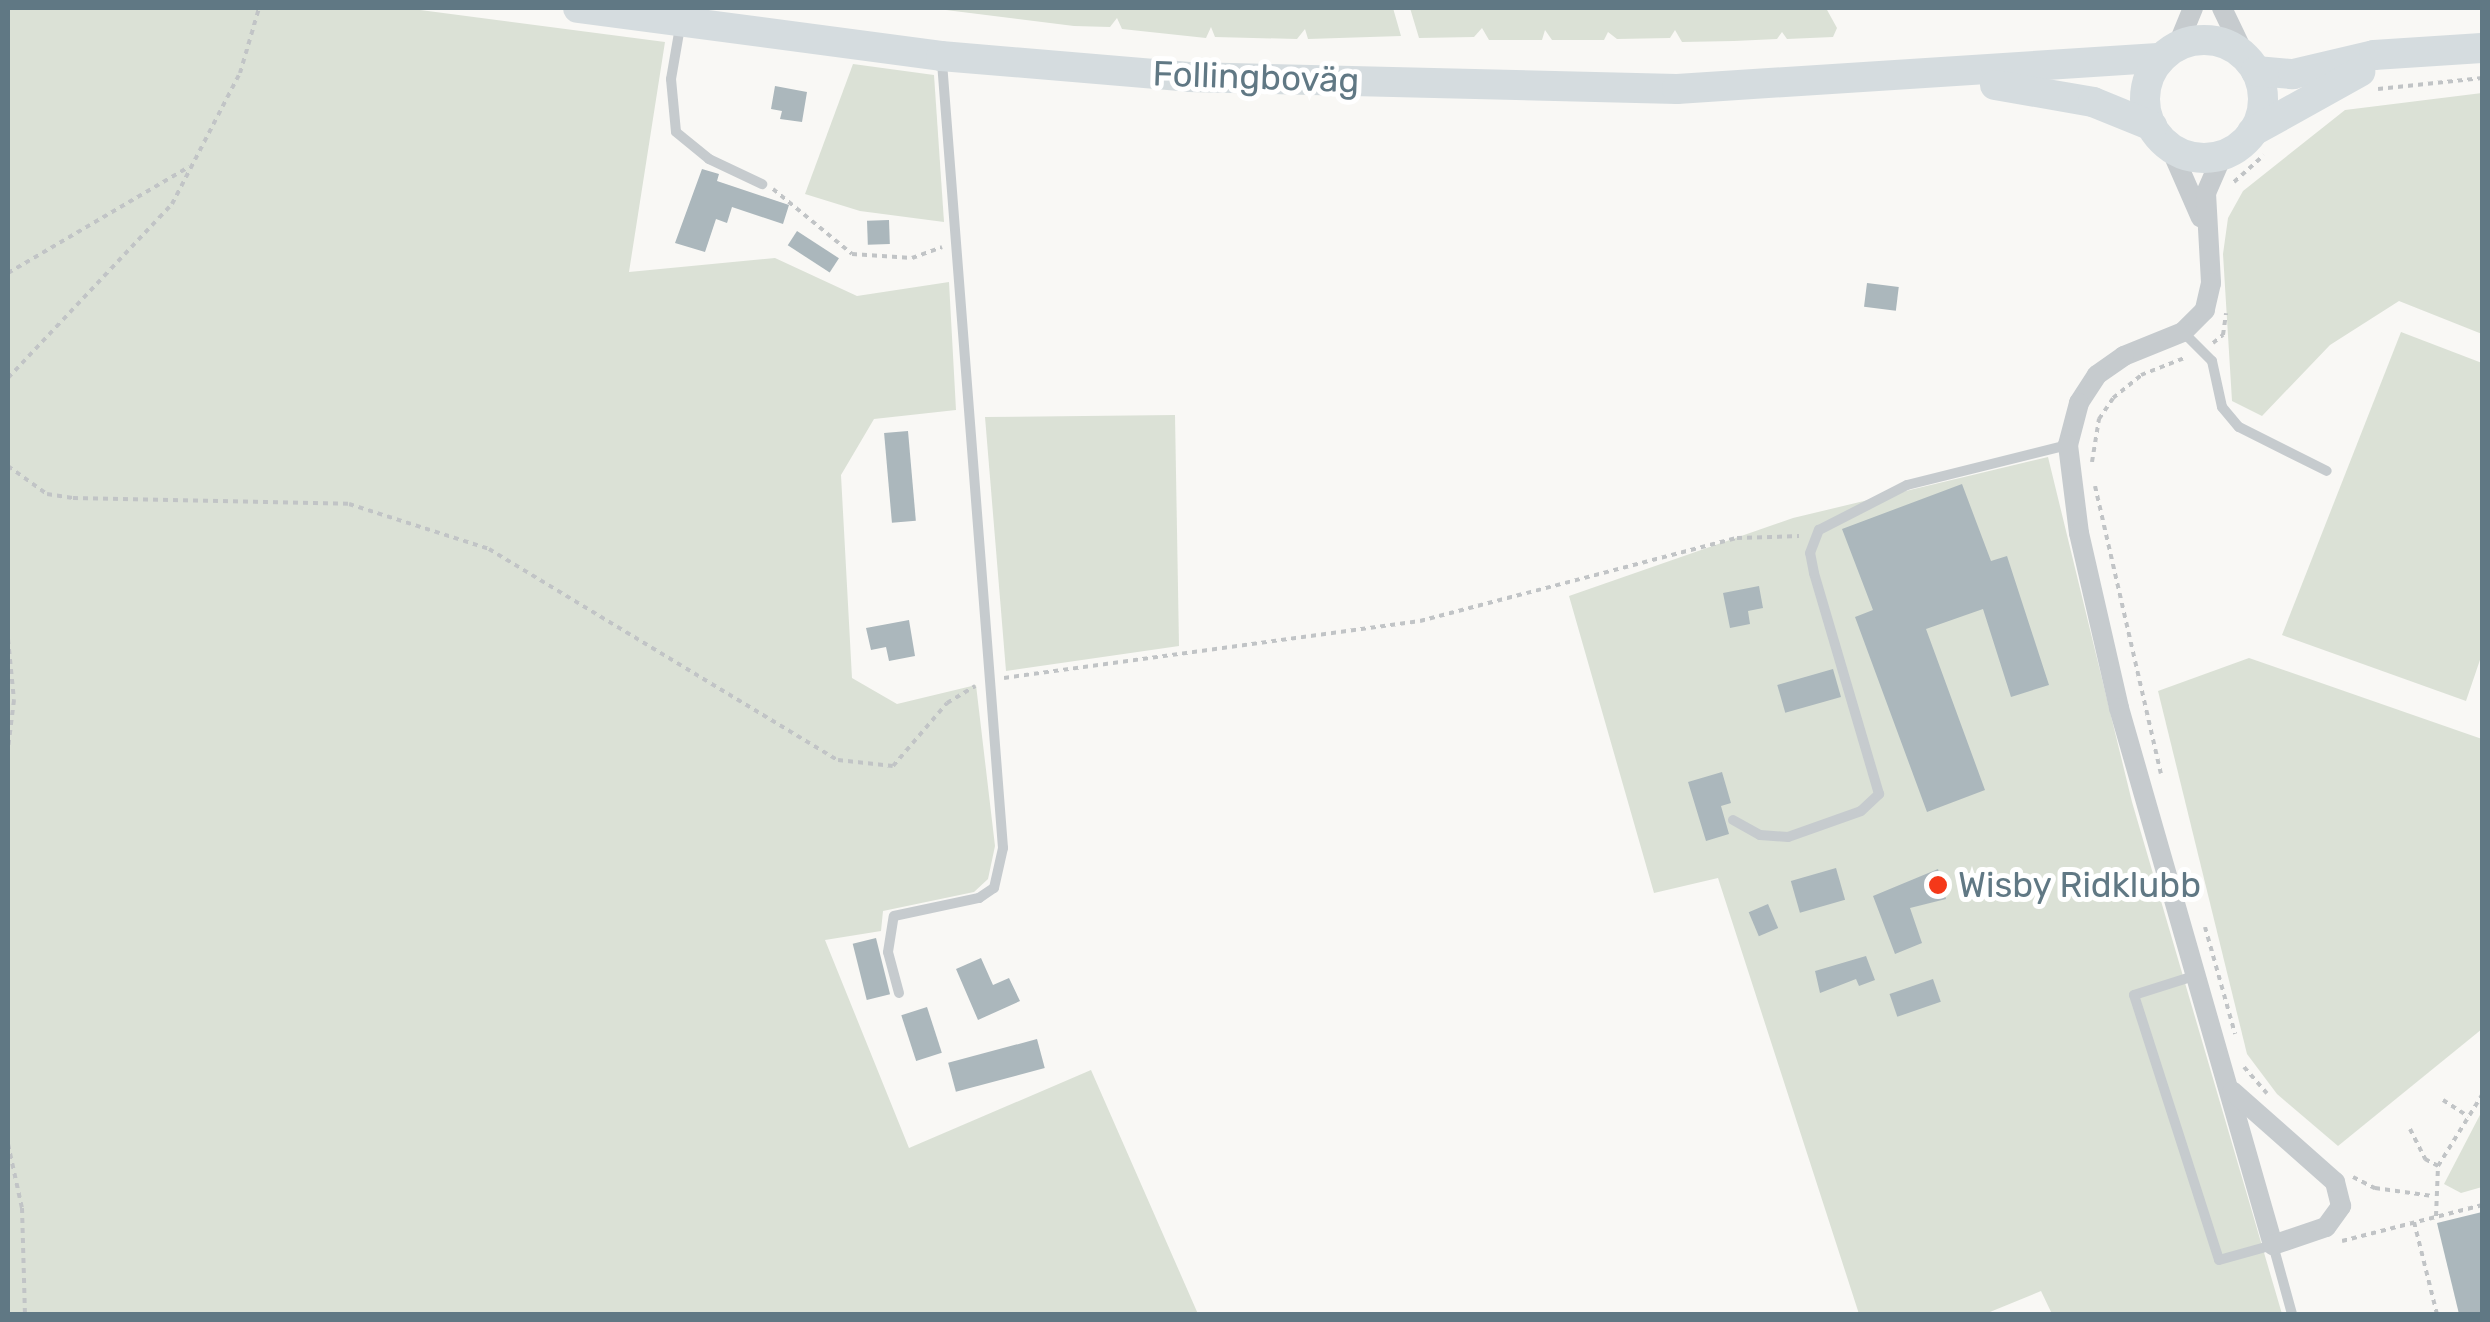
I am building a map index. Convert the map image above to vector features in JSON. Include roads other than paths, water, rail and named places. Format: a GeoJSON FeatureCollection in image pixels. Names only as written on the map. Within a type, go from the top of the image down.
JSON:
{"type":"FeatureCollection","features":[{"type":"Feature","properties":{"kind":"main road","name":"Follingboväg"},"geometry":{"type":"LineString","coordinates":[[578,8],[941,56],[1189,77],[1677,89],[1938,77],[2169,52]]}},
{"type":"Feature","properties":{"kind":"main road"},"geometry":{"type":"LineString","coordinates":[[2420,51],[2342,78],[2264,139],[2223,154],[2192,156],[2161,136],[2147,86],[2169,52],[2216,41],[2250,64],[2293,74],[2420,51],[2482,48]]}},
{"type":"Feature","properties":{"kind":"main road"},"geometry":{"type":"LineString","coordinates":[[2250,64],[2263,99],[2264,139]]}},
{"type":"Feature","properties":{"kind":"main road","name":"Follingboväg"},"geometry":{"type":"LineString","coordinates":[[1938,77],[2093,102],[2161,136]]}},
{"type":"Feature","properties":{"kind":"street"},"geometry":{"type":"LineString","coordinates":[[2169,52],[2193,8]]}},
{"type":"Feature","properties":{"kind":"street"},"geometry":{"type":"LineString","coordinates":[[2222,8],[2250,64]]}},
{"type":"Feature","properties":{"kind":"street"},"geometry":{"type":"LineString","coordinates":[[2161,136],[2204,224]]}},
{"type":"Feature","properties":{"kind":"street"},"geometry":{"type":"LineString","coordinates":[[2223,154],[2206,193],[2204,224],[2211,283],[2205,310],[2183,332],[2136,350],[2097,375],[2079,402],[2068,446],[2079,533],[2115,689],[2273,1245],[2326,1227],[2337,1217],[2342,1196],[2319,1166],[2232,1091]]}},
{"type":"Feature","properties":{"kind":"lane"},"geometry":{"type":"LineString","coordinates":[[682,21],[671,80],[676,132],[709,159],[762,184]]}},
{"type":"Feature","properties":{"kind":"lane"},"geometry":{"type":"LineString","coordinates":[[899,993],[888,952],[894,916],[978,898],[994,888],[1003,848],[941,56]]}},
{"type":"Feature","properties":{"kind":"lane"},"geometry":{"type":"LineString","coordinates":[[2183,332],[2202,350],[2222,407],[2238,427],[2327,471]]}},
{"type":"Feature","properties":{"kind":"lane"},"geometry":{"type":"LineString","coordinates":[[1734,820],[1760,835],[1788,836],[1861,811],[1879,794],[1814,572],[1815,536],[1824,525],[1907,485],[2068,446]]}},
{"type":"Feature","properties":{"kind":"lane"},"geometry":{"type":"LineString","coordinates":[[2194,976],[2134,994],[2219,1260],[2273,1245],[2292,1314]]}},
{"type":"Feature","properties":{"kind":"place","name":"Wisby Ridklubb"},"geometry":{"type":"Point","coordinates":[1938,885]}}]}
